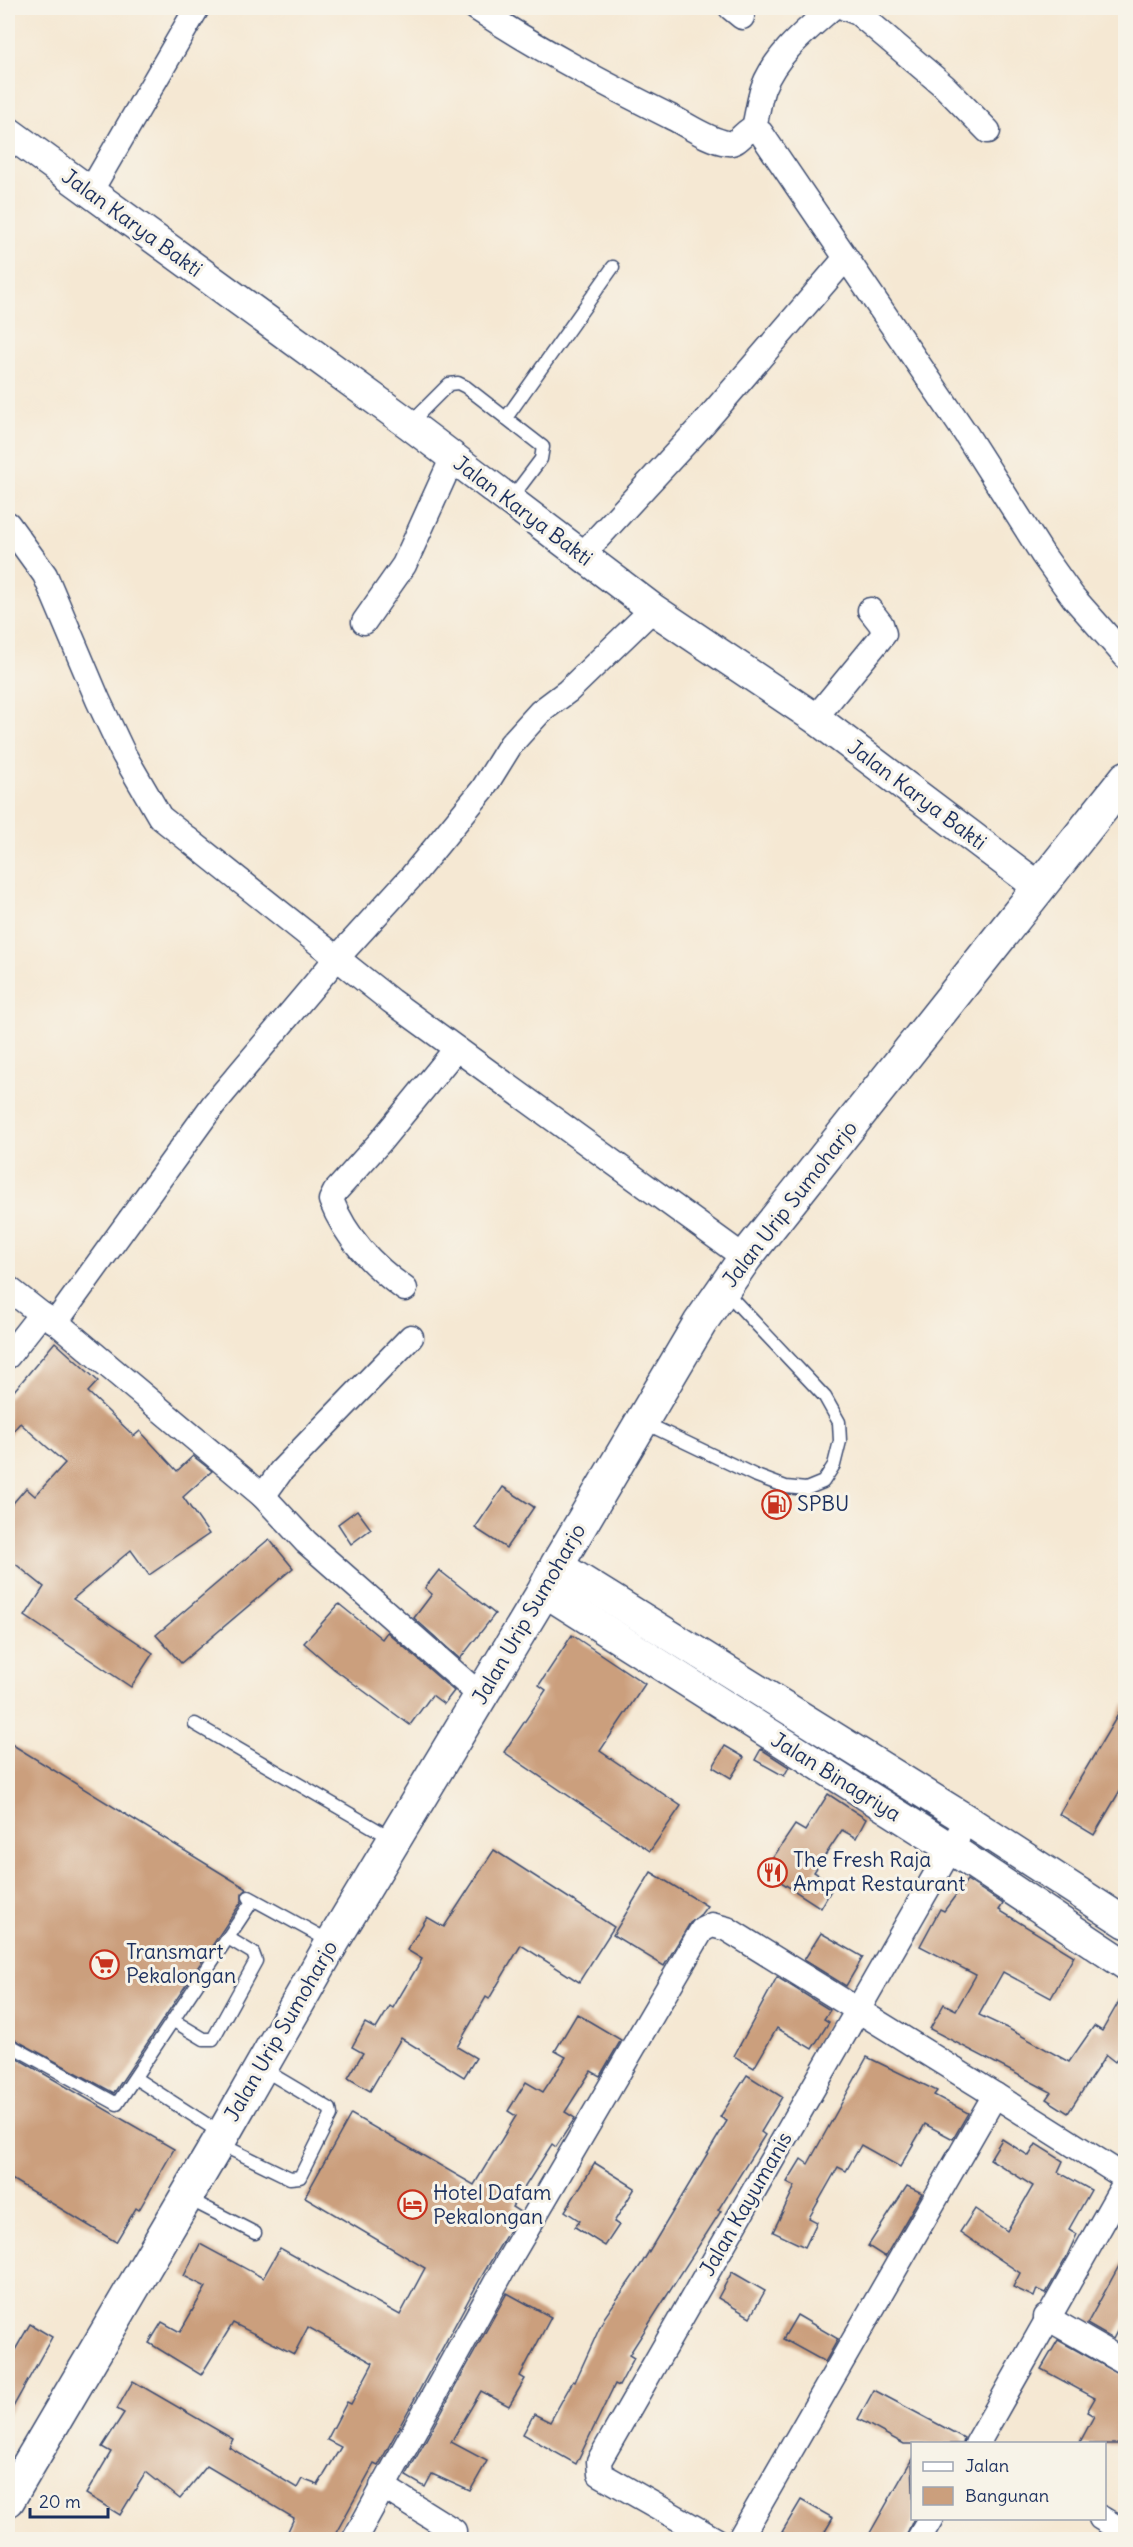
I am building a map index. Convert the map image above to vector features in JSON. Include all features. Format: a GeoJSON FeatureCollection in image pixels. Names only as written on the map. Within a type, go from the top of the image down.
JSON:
{"type":"FeatureCollection","features":[{"type":"Feature","properties":{"kind":"main road","name":"Jalan Urip Sumoharjo"},"geometry":{"type":"LineString","coordinates":[[8,2500],[15,2467],[186,2197],[332,1943],[723,1289],[745,1258],[1125,778]]}},
{"type":"Feature","properties":{"kind":"street"},"geometry":{"type":"LineString","coordinates":[[90,192],[197,8]]}},
{"type":"Feature","properties":{"kind":"street"},"geometry":{"type":"LineString","coordinates":[[476,8],[591,77],[702,133],[731,143],[739,139],[748,129],[754,128],[760,133],[966,434],[1049,563],[1073,597],[1125,657]]}},
{"type":"Feature","properties":{"kind":"street"},"geometry":{"type":"LineString","coordinates":[[754,128],[763,87],[775,66],[796,39],[832,8]]}},
{"type":"Feature","properties":{"kind":"street"},"geometry":{"type":"LineString","coordinates":[[845,8],[858,13],[944,86],[988,131]]}},
{"type":"Feature","properties":{"kind":"street","name":"Jalan Karya Bakti"},"geometry":{"type":"LineString","coordinates":[[8,132],[409,424],[452,459],[510,500],[653,609],[814,718],[1040,888]]}},
{"type":"Feature","properties":{"kind":"street"},"geometry":{"type":"LineString","coordinates":[[582,555],[705,422],[845,259]]}},
{"type":"Feature","properties":{"kind":"street"},"geometry":{"type":"LineString","coordinates":[[364,622],[404,565],[452,459]]}},
{"type":"Feature","properties":{"kind":"street"},"geometry":{"type":"LineString","coordinates":[[8,524],[45,575],[124,755],[160,817],[337,958],[456,1048],[745,1258]]}},
{"type":"Feature","properties":{"kind":"street"},"geometry":{"type":"LineString","coordinates":[[8,1356],[49,1318],[213,1105],[337,958],[412,876],[483,789],[511,744],[540,712],[568,691],[653,609]]}},
{"type":"Feature","properties":{"kind":"street"},"geometry":{"type":"LineString","coordinates":[[814,718],[884,634],[881,624],[870,609]]}},
{"type":"Feature","properties":{"kind":"street"},"geometry":{"type":"LineString","coordinates":[[405,1289],[351,1240],[331,1200],[335,1192],[380,1142],[456,1048]]}},
{"type":"Feature","properties":{"kind":"street"},"geometry":{"type":"LineString","coordinates":[[8,1288],[49,1318],[262,1496],[306,1542],[481,1696]]}},
{"type":"Feature","properties":{"kind":"street"},"geometry":{"type":"LineString","coordinates":[[262,1496],[281,1471],[411,1337]]}},
{"type":"Feature","properties":{"kind":"street","name":"Jalan Binagriya"},"geometry":{"type":"LineString","coordinates":[[551,1578],[849,1747],[967,1820],[1125,1923]]}},
{"type":"Feature","properties":{"kind":"street","name":"Jalan Binagriya"},"geometry":{"type":"LineString","coordinates":[[551,1578],[832,1775],[1121,1955]]}},
{"type":"Feature","properties":{"kind":"street"},"geometry":{"type":"LineString","coordinates":[[832,1775],[849,1747]]}},
{"type":"Feature","properties":{"kind":"street","name":"Jalan Kayumanis"},"geometry":{"type":"LineString","coordinates":[[716,2540],[600,2475],[599,2461],[856,2009],[967,1820]]}},
{"type":"Feature","properties":{"kind":"street"},"geometry":{"type":"LineString","coordinates":[[354,2540],[504,2268],[702,1930],[712,1924],[727,1929],[995,2095],[1125,2180],[978,2442]]}},
{"type":"Feature","properties":{"kind":"street"},"geometry":{"type":"LineString","coordinates":[[739,2540],[995,2095]]}},
{"type":"Feature","properties":{"kind":"street"},"geometry":{"type":"LineString","coordinates":[[1047,2317],[1125,2363]]}},
{"type":"Feature","properties":{"kind":"street"},"geometry":{"type":"LineString","coordinates":[[382,2486],[454,2531]]}},
{"type":"Feature","properties":{"kind":"street"},"geometry":{"type":"LineString","coordinates":[[918,2540],[930,2520]]}},
{"type":"Feature","properties":{"kind":"street"},"geometry":{"type":"LineString","coordinates":[[1104,2520],[1125,2533]]}},
{"type":"Feature","properties":{"kind":"lane"},"geometry":{"type":"LineString","coordinates":[[506,418],[614,267]]}},
{"type":"Feature","properties":{"kind":"lane"},"geometry":{"type":"LineString","coordinates":[[409,424],[449,384],[458,383],[506,418],[543,447],[543,452],[510,500]]}},
{"type":"Feature","properties":{"kind":"lane"},"geometry":{"type":"LineString","coordinates":[[643,1422],[754,1475],[786,1487],[806,1488],[823,1482],[834,1465],[840,1441],[839,1422],[825,1397],[723,1289]]}},
{"type":"Feature","properties":{"kind":"lane"},"geometry":{"type":"LineString","coordinates":[[195,1724],[394,1840]]}},
{"type":"Feature","properties":{"kind":"lane"},"geometry":{"type":"LineString","coordinates":[[8,2044],[116,2104],[228,1938],[250,1898],[332,1943]]}},
{"type":"Feature","properties":{"kind":"lane"},"geometry":{"type":"LineString","coordinates":[[174,2021],[204,2039],[213,2039],[256,1961],[253,1953],[228,1938]]}},
{"type":"Feature","properties":{"kind":"lane"},"geometry":{"type":"LineString","coordinates":[[135,2078],[220,2138],[290,2178],[300,2177],[331,2115],[330,2109],[260,2068]]}},
{"type":"Feature","properties":{"kind":"lane"},"geometry":{"type":"LineString","coordinates":[[186,2197],[255,2233]]}},
{"type":"Feature","properties":{"kind":"building"},"geometry":{"type":"Polygon","coordinates":[[[55,1342],[98,1381],[88,1392],[134,1436],[140,1431],[177,1471],[193,1456],[212,1471],[183,1497],[209,1534],[149,1575],[131,1550],[73,1599],[153,1653],[131,1687],[25,1616],[44,1587],[8,1558],[8,1509],[26,1488],[35,1496],[65,1463],[20,1423],[8,1437],[8,1398],[55,1342]]]}},
{"type":"Feature","properties":{"kind":"building"},"geometry":{"type":"Polygon","coordinates":[[[503,1487],[534,1507],[506,1548],[475,1528],[503,1487]]]}},
{"type":"Feature","properties":{"kind":"building"},"geometry":{"type":"Polygon","coordinates":[[[357,1510],[371,1529],[351,1544],[338,1524],[357,1510]]]}},
{"type":"Feature","properties":{"kind":"building"},"geometry":{"type":"Polygon","coordinates":[[[269,1539],[293,1568],[181,1663],[156,1635],[269,1539]]]}},
{"type":"Feature","properties":{"kind":"building"},"geometry":{"type":"Polygon","coordinates":[[[439,1570],[495,1614],[460,1659],[414,1618],[432,1594],[425,1588],[439,1570]]]}},
{"type":"Feature","properties":{"kind":"building"},"geometry":{"type":"Polygon","coordinates":[[[339,1604],[382,1639],[387,1632],[454,1691],[444,1704],[432,1695],[410,1725],[334,1669],[304,1643],[339,1604]]]}},
{"type":"Feature","properties":{"kind":"building"},"geometry":{"type":"Polygon","coordinates":[[[572,1635],[645,1684],[600,1751],[681,1806],[650,1851],[504,1752],[546,1690],[539,1685],[572,1635]]]}},
{"type":"Feature","properties":{"kind":"building"},"geometry":{"type":"Polygon","coordinates":[[[1125,1703],[1125,1782],[1094,1835],[1059,1814],[1125,1703]]]}},
{"type":"Feature","properties":{"kind":"building","name":"Transmart Pekalongan"},"geometry":{"type":"Polygon","coordinates":[[[8,1742],[247,1889],[242,1894],[242,1901],[114,2093],[8,2036],[8,1742]]]}},
{"type":"Feature","properties":{"kind":"building"},"geometry":{"type":"Polygon","coordinates":[[[725,1746],[744,1757],[731,1778],[713,1767],[725,1746]]]}},
{"type":"Feature","properties":{"kind":"building"},"geometry":{"type":"Polygon","coordinates":[[[761,1749],[789,1767],[784,1776],[755,1760],[761,1749]]]}},
{"type":"Feature","properties":{"kind":"building"},"geometry":{"type":"Polygon","coordinates":[[[828,1794],[866,1819],[856,1838],[842,1830],[814,1872],[834,1885],[821,1908],[764,1871],[795,1825],[805,1831],[828,1794]]]}},
{"type":"Feature","properties":{"kind":"building"},"geometry":{"type":"Polygon","coordinates":[[[494,1850],[614,1927],[579,1982],[521,1945],[489,1999],[486,1997],[457,2047],[476,2058],[464,2077],[401,2038],[370,2091],[348,2078],[363,2053],[352,2047],[365,2023],[376,2029],[390,2006],[393,2008],[422,1959],[407,1950],[427,1917],[444,1927],[494,1850]]]}},
{"type":"Feature","properties":{"kind":"building"},"geometry":{"type":"Polygon","coordinates":[[[651,1872],[707,1906],[690,1923],[664,1966],[613,1935],[651,1872]]]}},
{"type":"Feature","properties":{"kind":"building"},"geometry":{"type":"Polygon","coordinates":[[[967,1880],[1003,1904],[999,1910],[1074,1956],[1051,1998],[1003,1972],[979,2015],[1069,2062],[1094,2026],[1102,2031],[1125,1991],[1125,2047],[1115,2062],[1106,2055],[1068,2113],[1046,2099],[1051,2092],[930,2029],[944,2004],[956,2010],[976,1975],[920,1946],[940,1909],[944,1911],[967,1880]]]}},
{"type":"Feature","properties":{"kind":"building"},"geometry":{"type":"Polygon","coordinates":[[[821,1933],[863,1957],[846,1986],[804,1960],[821,1933]]]}},
{"type":"Feature","properties":{"kind":"building"},"geometry":{"type":"Polygon","coordinates":[[[777,1977],[830,2010],[824,2019],[829,2022],[812,2049],[777,2028],[754,2068],[734,2056],[777,1977]]]}},
{"type":"Feature","properties":{"kind":"building"},"geometry":{"type":"Polygon","coordinates":[[[577,2014],[621,2040],[600,2076],[591,2071],[565,2112],[575,2118],[556,2147],[552,2144],[512,2207],[520,2212],[480,2279],[378,2466],[374,2464],[332,2540],[284,2540],[294,2518],[207,2466],[180,2499],[146,2472],[120,2515],[86,2494],[111,2452],[102,2447],[124,2413],[117,2409],[133,2381],[233,2439],[229,2447],[297,2488],[302,2479],[318,2485],[341,2447],[327,2440],[347,2402],[351,2404],[373,2363],[308,2327],[294,2354],[233,2323],[201,2375],[149,2343],[162,2322],[180,2332],[206,2287],[184,2276],[200,2244],[263,2278],[280,2248],[400,2315],[425,2268],[305,2197],[351,2114],[474,2185],[516,2116],[508,2111],[526,2082],[543,2092],[566,2057],[555,2051],[577,2014]]]}},
{"type":"Feature","properties":{"kind":"building"},"geometry":{"type":"Polygon","coordinates":[[[8,2053],[174,2149],[139,2210],[136,2208],[116,2242],[8,2177],[8,2053]]]}},
{"type":"Feature","properties":{"kind":"building"},"geometry":{"type":"Polygon","coordinates":[[[867,2057],[937,2091],[934,2095],[968,2113],[953,2139],[925,2124],[900,2167],[861,2145],[846,2171],[838,2167],[809,2218],[817,2222],[805,2247],[773,2232],[795,2186],[787,2182],[801,2159],[808,2164],[867,2057]]]}},
{"type":"Feature","properties":{"kind":"building"},"geometry":{"type":"Polygon","coordinates":[[[747,2075],[782,2097],[761,2132],[765,2135],[718,2210],[721,2211],[629,2355],[634,2358],[619,2386],[615,2384],[576,2464],[523,2434],[534,2414],[550,2422],[573,2381],[575,2382],[604,2318],[642,2263],[727,2121],[720,2117],[747,2075]]]}},
{"type":"Feature","properties":{"kind":"building"},"geometry":{"type":"Polygon","coordinates":[[[1002,2139],[1029,2156],[1036,2144],[1063,2161],[1058,2172],[1091,2190],[1069,2229],[1077,2234],[1066,2258],[1046,2293],[1037,2289],[1034,2297],[1013,2287],[1020,2273],[960,2232],[975,2209],[1007,2231],[1033,2186],[990,2159],[1002,2139]]]}},
{"type":"Feature","properties":{"kind":"building"},"geometry":{"type":"Polygon","coordinates":[[[595,2163],[635,2188],[614,2222],[619,2225],[605,2246],[575,2227],[580,2221],[565,2211],[595,2163]]]}},
{"type":"Feature","properties":{"kind":"building"},"geometry":{"type":"Polygon","coordinates":[[[907,2186],[922,2193],[885,2257],[868,2246],[907,2186]]]}},
{"type":"Feature","properties":{"kind":"building"},"geometry":{"type":"Polygon","coordinates":[[[1125,2255],[1125,2316],[1113,2339],[1087,2324],[1125,2255]]]}},
{"type":"Feature","properties":{"kind":"building"},"geometry":{"type":"Polygon","coordinates":[[[732,2272],[765,2291],[750,2317],[718,2298],[732,2272]]]}},
{"type":"Feature","properties":{"kind":"building"},"geometry":{"type":"Polygon","coordinates":[[[507,2293],[551,2317],[520,2376],[525,2379],[509,2406],[481,2391],[451,2442],[487,2461],[470,2491],[432,2474],[425,2487],[406,2476],[507,2293]]]}},
{"type":"Feature","properties":{"kind":"building"},"geometry":{"type":"Polygon","coordinates":[[[797,2315],[838,2339],[825,2362],[783,2339],[797,2315]]]}},
{"type":"Feature","properties":{"kind":"building"},"geometry":{"type":"Polygon","coordinates":[[[30,2324],[52,2337],[8,2416],[8,2362],[30,2324]]]}},
{"type":"Feature","properties":{"kind":"building"},"geometry":{"type":"Polygon","coordinates":[[[1058,2340],[1125,2377],[1125,2444],[1080,2442],[1094,2416],[1087,2412],[1095,2398],[1041,2369],[1058,2340]]]}},
{"type":"Feature","properties":{"kind":"building"},"geometry":{"type":"Polygon","coordinates":[[[874,2390],[964,2438],[963,2442],[904,2444],[858,2419],[874,2390]]]}},
{"type":"Feature","properties":{"kind":"building"},"geometry":{"type":"Polygon","coordinates":[[[911,2461],[911,2520],[913,2520],[904,2540],[866,2540],[911,2461]]]}},
{"type":"Feature","properties":{"kind":"building"},"geometry":{"type":"Polygon","coordinates":[[[801,2500],[833,2518],[820,2540],[795,2540],[782,2532],[801,2500]]]}},
{"type":"Feature","properties":{"kind":"place","name":"SPBU"},"geometry":{"type":"Point","coordinates":[776,1504]}},
{"type":"Feature","properties":{"kind":"place","name":"The Fresh Raja Ampat Restaurant"},"geometry":{"type":"Point","coordinates":[772,1872]}},
{"type":"Feature","properties":{"kind":"place","name":"Transmart Pekalongan"},"geometry":{"type":"Point","coordinates":[105,1964]}},
{"type":"Feature","properties":{"kind":"place","name":"Hotel Dafam Pekalongan"},"geometry":{"type":"Point","coordinates":[412,2205]}}]}
